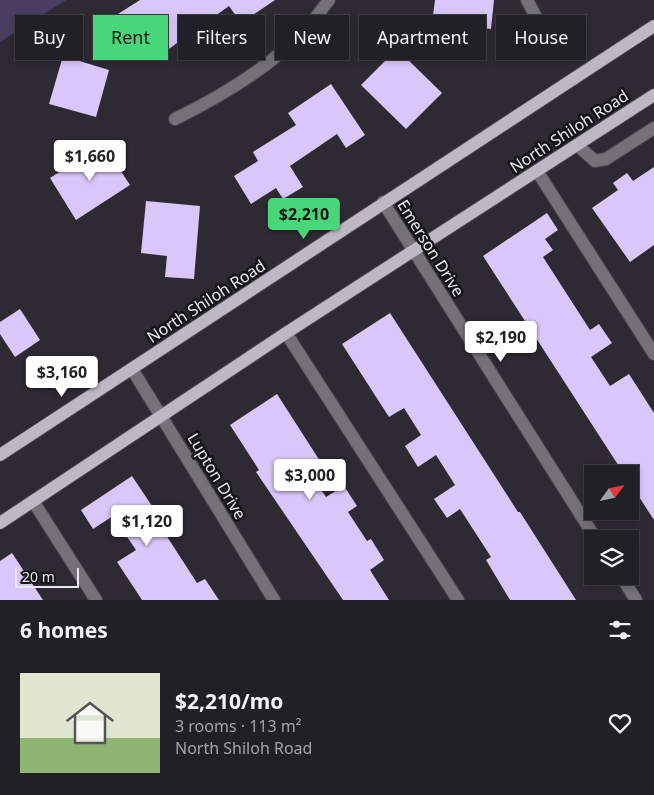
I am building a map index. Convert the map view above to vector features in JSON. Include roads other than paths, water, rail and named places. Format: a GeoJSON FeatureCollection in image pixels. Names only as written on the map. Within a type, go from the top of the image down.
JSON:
{"type":"FeatureCollection","features":[{"type":"Feature","properties":{"kind":"main road","name":"North Shiloh Road"},"geometry":{"type":"LineString","coordinates":[[0,455],[654,26]]}},
{"type":"Feature","properties":{"kind":"main road","name":"North Shiloh Road"},"geometry":{"type":"LineString","coordinates":[[0,523],[286,333],[654,95]]}},
{"type":"Feature","properties":{"kind":"street"},"geometry":{"type":"LineString","coordinates":[[175,119],[205,104],[280,54],[306,30],[329,0]]}},
{"type":"Feature","properties":{"kind":"street"},"geometry":{"type":"LineString","coordinates":[[527,0],[535,15]]}},
{"type":"Feature","properties":{"kind":"street"},"geometry":{"type":"LineString","coordinates":[[577,145],[595,161],[606,159],[654,128]]}},
{"type":"Feature","properties":{"kind":"street"},"geometry":{"type":"LineString","coordinates":[[537,171],[654,354]]}},
{"type":"Feature","properties":{"kind":"street","name":"Emerson Drive"},"geometry":{"type":"LineString","coordinates":[[383,202],[590,530]]}},
{"type":"Feature","properties":{"kind":"street"},"geometry":{"type":"LineString","coordinates":[[286,333],[458,600]]}},
{"type":"Feature","properties":{"kind":"street","name":"Lupton Drive"},"geometry":{"type":"LineString","coordinates":[[132,368],[274,600]]}},
{"type":"Feature","properties":{"kind":"street"},"geometry":{"type":"LineString","coordinates":[[33,502],[96,600]]}},
{"type":"Feature","properties":{"kind":"street"},"geometry":{"type":"LineString","coordinates":[[627,585],[636,600]]}}]}
